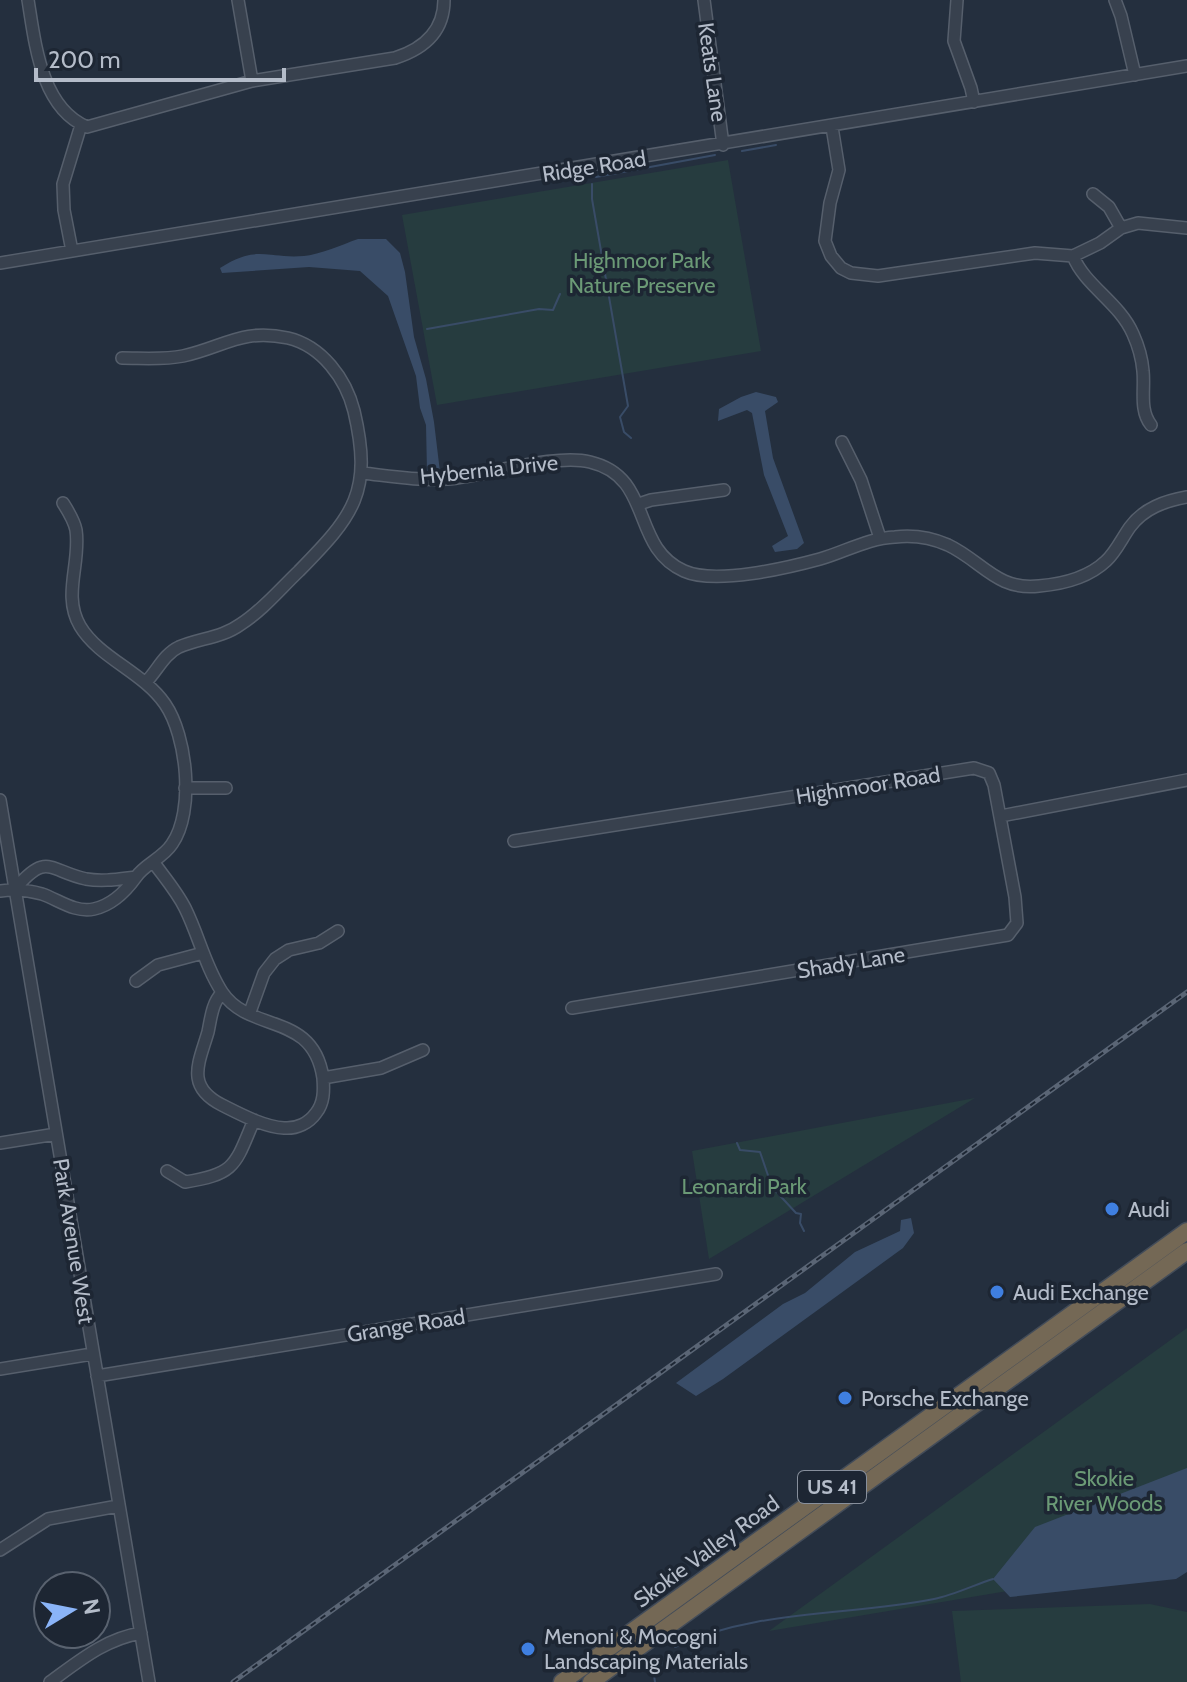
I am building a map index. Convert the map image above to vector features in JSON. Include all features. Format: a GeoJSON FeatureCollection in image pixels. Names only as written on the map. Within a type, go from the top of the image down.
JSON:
{"type":"FeatureCollection","features":[{"type":"Feature","properties":{"kind":"highway","name":"Skokie Valley Road"},"geometry":{"type":"LineString","coordinates":[[562,1682],[1187,1231]]}},
{"type":"Feature","properties":{"kind":"highway","name":"Skokie Valley Road"},"geometry":{"type":"LineString","coordinates":[[591,1682],[1187,1254]]}},
{"type":"Feature","properties":{"kind":"street"},"geometry":{"type":"LineString","coordinates":[[28,0],[42,72],[71,119],[87,127],[252,81],[395,58],[419,48],[432,37],[441,22],[444,0]]}},
{"type":"Feature","properties":{"kind":"street"},"geometry":{"type":"LineString","coordinates":[[238,0],[252,81]]}},
{"type":"Feature","properties":{"kind":"street","name":"Keats Lane"},"geometry":{"type":"LineString","coordinates":[[704,0],[723,145]]}},
{"type":"Feature","properties":{"kind":"street"},"geometry":{"type":"LineString","coordinates":[[957,0],[954,41],[974,102]]}},
{"type":"Feature","properties":{"kind":"street"},"geometry":{"type":"LineString","coordinates":[[1115,0],[1135,75]]}},
{"type":"Feature","properties":{"kind":"street","name":"Ridge Road"},"geometry":{"type":"LineString","coordinates":[[0,263],[1187,66]]}},
{"type":"Feature","properties":{"kind":"street"},"geometry":{"type":"LineString","coordinates":[[72,251],[64,210],[63,184],[81,125]]}},
{"type":"Feature","properties":{"kind":"street"},"geometry":{"type":"LineString","coordinates":[[832,127],[839,170],[830,203],[825,241],[831,256],[841,268],[851,273],[878,276],[1035,253],[1073,256],[1121,228],[1152,223],[1187,228]]}},
{"type":"Feature","properties":{"kind":"street"},"geometry":{"type":"LineString","coordinates":[[1093,194],[1109,207],[1121,228]]}},
{"type":"Feature","properties":{"kind":"street"},"geometry":{"type":"LineString","coordinates":[[1073,256],[1079,271],[1113,303],[1133,334],[1143,370],[1144,411],[1151,425]]}},
{"type":"Feature","properties":{"kind":"street"},"geometry":{"type":"LineString","coordinates":[[122,358],[182,356],[230,339],[259,334],[291,339],[307,346],[331,366],[352,402],[361,439],[362,473],[349,514],[334,535],[258,611],[212,638],[171,652],[146,682]]}},
{"type":"Feature","properties":{"kind":"street"},"geometry":{"type":"LineString","coordinates":[[842,442],[861,480],[880,538]]}},
{"type":"Feature","properties":{"kind":"street","name":"Hybernia Drive"},"geometry":{"type":"LineString","coordinates":[[362,473],[440,479],[559,461],[585,461],[610,470],[619,477],[639,504],[653,544],[668,562],[686,572],[718,577],[811,561],[880,538],[917,537],[947,545],[1006,583],[1038,587],[1071,581],[1098,568],[1108,560],[1138,518],[1161,503],[1187,497]]}},
{"type":"Feature","properties":{"kind":"street"},"geometry":{"type":"LineString","coordinates":[[639,504],[724,490]]}},
{"type":"Feature","properties":{"kind":"street"},"geometry":{"type":"LineString","coordinates":[[0,891],[15,889],[85,910],[102,907],[133,884],[136,877],[154,863],[177,836],[185,805],[181,743],[173,719],[146,682],[99,647],[76,618],[72,598],[76,533],[63,503]]}},
{"type":"Feature","properties":{"kind":"street","name":"Highmoor Road"},"geometry":{"type":"LineString","coordinates":[[514,841],[974,768],[989,773],[1001,816]]}},
{"type":"Feature","properties":{"kind":"street"},"geometry":{"type":"LineString","coordinates":[[1001,816],[1187,780]]}},
{"type":"Feature","properties":{"kind":"street"},"geometry":{"type":"LineString","coordinates":[[185,788],[226,788]]}},
{"type":"Feature","properties":{"kind":"street","name":"Park Avenue West"},"geometry":{"type":"LineString","coordinates":[[0,800],[149,1682]]}},
{"type":"Feature","properties":{"kind":"street","name":"Shady Lane"},"geometry":{"type":"LineString","coordinates":[[572,1008],[1008,935],[1017,923],[1001,816]]}},
{"type":"Feature","properties":{"kind":"street"},"geometry":{"type":"LineString","coordinates":[[9,857],[22,868],[45,868],[83,878],[110,881],[136,877]]}},
{"type":"Feature","properties":{"kind":"street"},"geometry":{"type":"LineString","coordinates":[[154,863],[185,909],[222,993],[237,1006],[311,1044],[323,1078],[322,1102],[315,1115],[302,1125],[282,1128],[254,1120],[208,1097],[200,1086],[197,1073],[214,1002],[222,993]]}},
{"type":"Feature","properties":{"kind":"street"},"geometry":{"type":"LineString","coordinates":[[15,889],[45,868]]}},
{"type":"Feature","properties":{"kind":"street"},"geometry":{"type":"LineString","coordinates":[[110,881],[116,898]]}},
{"type":"Feature","properties":{"kind":"street"},"geometry":{"type":"LineString","coordinates":[[250,1012],[264,973],[275,959],[289,950],[319,943],[338,931]]}},
{"type":"Feature","properties":{"kind":"street"},"geometry":{"type":"LineString","coordinates":[[136,981],[158,965],[203,953]]}},
{"type":"Feature","properties":{"kind":"street"},"geometry":{"type":"LineString","coordinates":[[323,1078],[381,1068],[423,1050]]}},
{"type":"Feature","properties":{"kind":"street"},"geometry":{"type":"LineString","coordinates":[[167,1171],[185,1182],[220,1174],[237,1161],[254,1120]]}},
{"type":"Feature","properties":{"kind":"street"},"geometry":{"type":"LineString","coordinates":[[0,1143],[56,1134]]}},
{"type":"Feature","properties":{"kind":"street","name":"Grange Road"},"geometry":{"type":"LineString","coordinates":[[97,1376],[716,1274]]}},
{"type":"Feature","properties":{"kind":"street"},"geometry":{"type":"LineString","coordinates":[[0,1369],[92,1354]]}},
{"type":"Feature","properties":{"kind":"street"},"geometry":{"type":"LineString","coordinates":[[0,1549],[48,1519],[118,1506]]}},
{"type":"Feature","properties":{"kind":"street"},"geometry":{"type":"LineString","coordinates":[[50,1682],[101,1645],[141,1633]]}},
{"type":"Feature","properties":{"kind":"green space","name":"Highmoor Park Nature Preserve"},"geometry":{"type":"Polygon","coordinates":[[[728,160],[761,351],[437,405],[402,215],[728,160]]]}},
{"type":"Feature","properties":{"kind":"green space","name":"Leonardi Park"},"geometry":{"type":"Polygon","coordinates":[[[975,1098],[709,1259],[692,1151],[975,1098]]]}},
{"type":"Feature","properties":{"kind":"green space","name":"Skokie River Woods"},"geometry":{"type":"Polygon","coordinates":[[[1187,1328],[1187,1561],[769,1631],[1187,1328]]]}},
{"type":"Feature","properties":{"kind":"green space"},"geometry":{"type":"Polygon","coordinates":[[[1150,1604],[1187,1612],[1187,1682],[961,1682],[952,1611],[1150,1604]]]}},
{"type":"Feature","properties":{"kind":"water"},"geometry":{"type":"Polygon","coordinates":[[[358,239],[386,239],[400,253],[414,337],[434,422],[440,472],[427,472],[426,425],[420,408],[416,376],[388,296],[360,271],[309,267],[222,273],[220,268],[253,254],[304,256],[358,239]]]}},
{"type":"Feature","properties":{"kind":"water"},"geometry":{"type":"Polygon","coordinates":[[[756,392],[776,397],[778,402],[765,411],[773,458],[804,543],[797,549],[775,552],[772,546],[788,536],[764,475],[752,413],[747,410],[718,421],[719,409],[756,392]]]}},
{"type":"Feature","properties":{"kind":"water"},"geometry":{"type":"Polygon","coordinates":[[[911,1218],[914,1233],[903,1248],[723,1379],[696,1396],[676,1383],[783,1304],[805,1293],[855,1252],[900,1231],[901,1220],[911,1218]]]}},
{"type":"Feature","properties":{"kind":"water"},"geometry":{"type":"Polygon","coordinates":[[[1187,1468],[1187,1572],[1176,1579],[1010,1597],[993,1579],[1035,1527],[1187,1468]]]}},
{"type":"Feature","properties":{"kind":"waterway"},"geometry":{"type":"LineString","coordinates":[[742,151],[776,145]]}},
{"type":"Feature","properties":{"kind":"waterway"},"geometry":{"type":"LineString","coordinates":[[596,177],[715,155]]}},
{"type":"Feature","properties":{"kind":"waterway"},"geometry":{"type":"LineString","coordinates":[[592,184],[592,199],[628,406],[620,417],[624,432],[631,438]]}},
{"type":"Feature","properties":{"kind":"waterway"},"geometry":{"type":"LineString","coordinates":[[427,329],[539,309],[553,310],[560,294]]}},
{"type":"Feature","properties":{"kind":"waterway"},"geometry":{"type":"LineString","coordinates":[[737,1143],[740,1150],[760,1152],[772,1187],[796,1213],[801,1214],[800,1223],[804,1231]]}},
{"type":"Feature","properties":{"kind":"waterway"},"geometry":{"type":"LineString","coordinates":[[675,1647],[738,1626],[934,1599],[993,1579]]}},
{"type":"Feature","properties":{"kind":"waterway"},"geometry":{"type":"LineString","coordinates":[[652,1662],[655,1682]]}},
{"type":"Feature","properties":{"kind":"railway"},"geometry":{"type":"LineString","coordinates":[[233,1682],[1187,992]]}},
{"type":"Feature","properties":{"kind":"place","name":"Audi"},"geometry":{"type":"Point","coordinates":[1112,1209]}},
{"type":"Feature","properties":{"kind":"place","name":"Audi Exchange"},"geometry":{"type":"Point","coordinates":[997,1292]}},
{"type":"Feature","properties":{"kind":"place","name":"Porsche Exchange"},"geometry":{"type":"Point","coordinates":[845,1398]}},
{"type":"Feature","properties":{"kind":"place","name":"Menoni & Mocogni Landscaping Materials"},"geometry":{"type":"Point","coordinates":[528,1649]}}]}
